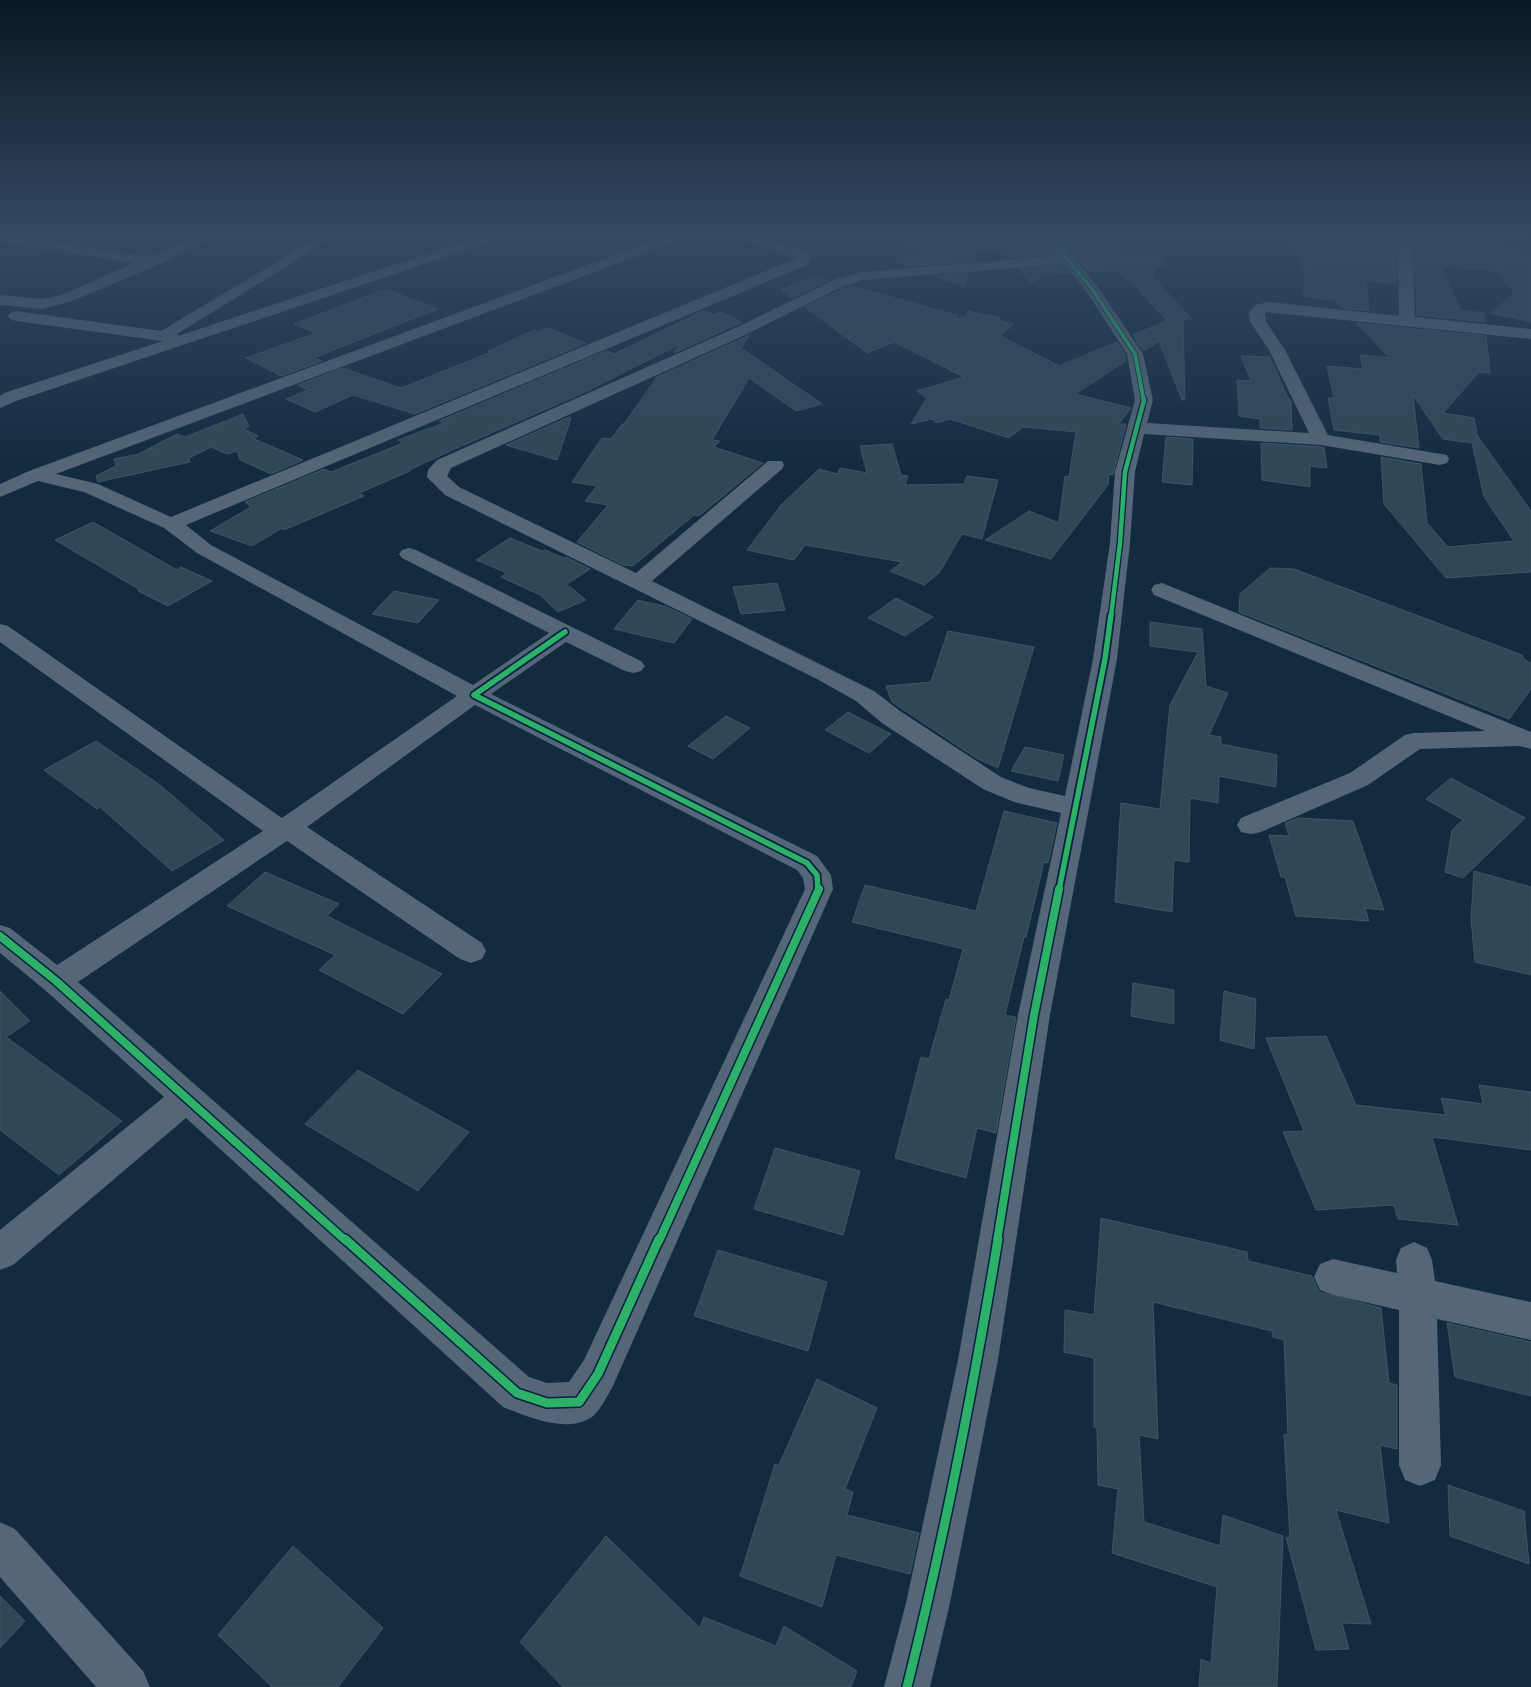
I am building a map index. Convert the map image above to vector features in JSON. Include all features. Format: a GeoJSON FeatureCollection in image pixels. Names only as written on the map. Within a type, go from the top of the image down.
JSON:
{"type":"FeatureCollection","features":[{"type":"Feature","properties":{"kind":"street"},"geometry":{"type":"LineString","coordinates":[[138,353],[158,337],[201,312]]}},
{"type":"Feature","properties":{"kind":"street"},"geometry":{"type":"LineString","coordinates":[[0,402],[138,353],[265,312]]}},
{"type":"Feature","properties":{"kind":"street"},"geometry":{"type":"LineString","coordinates":[[0,491],[36,475],[475,312]]}},
{"type":"Feature","properties":{"kind":"street"},"geometry":{"type":"LineString","coordinates":[[170,524],[682,312]]}},
{"type":"Feature","properties":{"kind":"street"},"geometry":{"type":"LineString","coordinates":[[780,312],[444,464],[438,470],[438,477],[452,491],[639,581],[865,696],[891,717],[992,783],[1023,796],[1076,808]]}},
{"type":"Feature","properties":{"kind":"street"},"geometry":{"type":"LineString","coordinates":[[907,1687],[928,1603],[978,1360],[1034,1015],[1105,659],[1120,543],[1125,472],[1144,400],[1135,354],[1107,312]]}},
{"type":"Feature","properties":{"kind":"street"},"geometry":{"type":"LineString","coordinates":[[1257,312],[1258,322],[1285,365],[1321,438]]}},
{"type":"Feature","properties":{"kind":"street"},"geometry":{"type":"LineString","coordinates":[[1319,312],[1531,334]]}},
{"type":"Feature","properties":{"kind":"street"},"geometry":{"type":"LineString","coordinates":[[1407,312],[1407,320]]}},
{"type":"Feature","properties":{"kind":"street"},"geometry":{"type":"LineString","coordinates":[[0,313],[158,337],[185,338]]}},
{"type":"Feature","properties":{"kind":"street"},"geometry":{"type":"LineString","coordinates":[[1138,428],[1321,438],[1440,459]]}},
{"type":"Feature","properties":{"kind":"street"},"geometry":{"type":"LineString","coordinates":[[639,581],[776,465]]}},
{"type":"Feature","properties":{"kind":"street"},"geometry":{"type":"LineString","coordinates":[[0,936],[56,981],[517,1392],[548,1403],[579,1402],[598,1374],[819,889],[817,875],[807,863],[474,695],[204,549],[170,524],[92,488],[36,475]]}},
{"type":"Feature","properties":{"kind":"street"},"geometry":{"type":"LineString","coordinates":[[409,554],[634,666]]}},
{"type":"Feature","properties":{"kind":"street"},"geometry":{"type":"LineString","coordinates":[[1162,590],[1529,740]]}},
{"type":"Feature","properties":{"kind":"street"},"geometry":{"type":"LineString","coordinates":[[0,631],[285,829],[471,951]]}},
{"type":"Feature","properties":{"kind":"street"},"geometry":{"type":"LineString","coordinates":[[56,981],[285,829],[565,632]]}},
{"type":"Feature","properties":{"kind":"street"},"geometry":{"type":"LineString","coordinates":[[1252,825],[1358,779],[1414,740],[1529,740]]}},
{"type":"Feature","properties":{"kind":"street"},"geometry":{"type":"LineString","coordinates":[[0,1252],[187,1098]]}},
{"type":"Feature","properties":{"kind":"street"},"geometry":{"type":"LineString","coordinates":[[1333,1277],[1416,1278],[1531,1321]]}},
{"type":"Feature","properties":{"kind":"street"},"geometry":{"type":"LineString","coordinates":[[1416,1278],[1420,1465]]}},
{"type":"Feature","properties":{"kind":"street"},"geometry":{"type":"LineString","coordinates":[[0,1544],[127,1687]]}},
{"type":"Feature","properties":{"kind":"building"},"geometry":{"type":"Polygon","coordinates":[[[326,312],[431,312],[313,358],[322,361],[281,376],[246,358],[316,333],[294,324],[326,312]]]}},
{"type":"Feature","properties":{"kind":"building"},"geometry":{"type":"Polygon","coordinates":[[[701,312],[714,315],[721,312],[742,322],[674,353],[680,344],[585,392],[359,493],[364,496],[284,530],[282,528],[252,546],[210,531],[251,507],[245,502],[324,469],[331,472],[403,443],[398,440],[444,423],[439,421],[606,351],[614,354],[701,312]]]}},
{"type":"Feature","properties":{"kind":"building"},"geometry":{"type":"Polygon","coordinates":[[[811,312],[945,312],[957,315],[956,320],[961,317],[965,318],[968,312],[971,312],[1000,318],[998,320],[1014,324],[1000,336],[1059,366],[1117,342],[1125,355],[1126,361],[1075,394],[1131,408],[1119,424],[1126,424],[1113,475],[1109,474],[1108,485],[1051,559],[985,540],[1029,511],[1059,523],[1065,476],[1069,477],[1076,432],[1023,427],[1009,438],[950,419],[936,423],[932,419],[911,424],[927,398],[917,391],[964,377],[894,342],[867,353],[811,312]]]}},
{"type":"Feature","properties":{"kind":"building"},"geometry":{"type":"Polygon","coordinates":[[[1158,312],[1185,312],[1192,319],[1183,319],[1185,400],[1182,400],[1159,341],[1143,351],[1133,335],[1171,319],[1165,319],[1158,312]]]}},
{"type":"Feature","properties":{"kind":"building"},"geometry":{"type":"Polygon","coordinates":[[[1417,312],[1474,312],[1484,313],[1485,322],[1417,315],[1417,312]]]}},
{"type":"Feature","properties":{"kind":"building"},"geometry":{"type":"Polygon","coordinates":[[[1531,312],[1531,322],[1491,313],[1531,312]]]}},
{"type":"Feature","properties":{"kind":"building"},"geometry":{"type":"Polygon","coordinates":[[[1356,323],[1486,336],[1490,373],[1479,372],[1443,413],[1474,418],[1477,435],[1531,511],[1531,572],[1446,578],[1384,504],[1381,457],[1421,464],[1427,523],[1448,547],[1514,541],[1484,497],[1472,443],[1443,439],[1413,395],[1419,448],[1380,442],[1380,435],[1334,430],[1328,398],[1334,398],[1327,366],[1363,369],[1360,355],[1390,358],[1356,323]]]}},
{"type":"Feature","properties":{"kind":"building"},"geometry":{"type":"Polygon","coordinates":[[[548,328],[586,343],[415,414],[353,395],[315,412],[286,399],[308,390],[298,385],[343,368],[401,388],[491,352],[488,351],[534,330],[538,332],[548,328]]]}},
{"type":"Feature","properties":{"kind":"building"},"geometry":{"type":"Polygon","coordinates":[[[750,335],[741,348],[822,404],[796,411],[749,378],[712,440],[720,441],[714,447],[763,463],[699,516],[694,515],[633,566],[623,565],[577,542],[608,505],[585,501],[597,486],[572,482],[602,438],[611,439],[622,424],[624,424],[657,377],[750,335]]]}},
{"type":"Feature","properties":{"kind":"building"},"geometry":{"type":"Polygon","coordinates":[[[1241,356],[1270,357],[1287,396],[1291,400],[1292,430],[1260,428],[1260,419],[1239,416],[1237,380],[1251,381],[1241,356]]]}},
{"type":"Feature","properties":{"kind":"building"},"geometry":{"type":"Polygon","coordinates":[[[243,414],[249,426],[244,429],[258,436],[252,438],[303,460],[271,474],[240,460],[237,451],[227,454],[211,447],[189,458],[190,462],[98,482],[96,476],[116,466],[114,459],[139,454],[150,448],[177,434],[185,437],[243,414]]]}},
{"type":"Feature","properties":{"kind":"building"},"geometry":{"type":"Polygon","coordinates":[[[569,417],[571,418],[557,460],[506,445],[569,417]]]}},
{"type":"Feature","properties":{"kind":"building"},"geometry":{"type":"Polygon","coordinates":[[[1166,437],[1193,439],[1192,485],[1162,482],[1166,437]]]}},
{"type":"Feature","properties":{"kind":"building"},"geometry":{"type":"Polygon","coordinates":[[[1261,443],[1324,447],[1327,468],[1310,466],[1310,487],[1262,480],[1261,443]]]}},
{"type":"Feature","properties":{"kind":"building"},"geometry":{"type":"Polygon","coordinates":[[[892,444],[901,475],[908,476],[905,485],[964,484],[967,476],[998,480],[982,539],[962,534],[939,573],[924,585],[890,571],[902,562],[805,545],[794,560],[747,550],[781,505],[819,469],[837,474],[840,468],[867,473],[860,446],[892,444]]]}},
{"type":"Feature","properties":{"kind":"building"},"geometry":{"type":"Polygon","coordinates":[[[93,522],[177,570],[181,567],[212,581],[168,606],[138,591],[140,590],[55,540],[93,522]]]}},
{"type":"Feature","properties":{"kind":"building"},"geometry":{"type":"Polygon","coordinates":[[[510,538],[542,551],[545,550],[564,558],[566,557],[590,569],[567,584],[586,600],[558,612],[540,595],[501,577],[507,573],[476,560],[510,538]]]}},
{"type":"Feature","properties":{"kind":"building"},"geometry":{"type":"Polygon","coordinates":[[[1270,568],[1294,569],[1522,655],[1525,660],[1531,663],[1531,689],[1509,719],[1239,612],[1240,594],[1270,568]]]}},
{"type":"Feature","properties":{"kind":"building"},"geometry":{"type":"Polygon","coordinates":[[[777,583],[785,610],[741,614],[733,587],[777,583]]]}},
{"type":"Feature","properties":{"kind":"building"},"geometry":{"type":"Polygon","coordinates":[[[394,591],[439,600],[418,623],[372,614],[394,591]]]}},
{"type":"Feature","properties":{"kind":"building"},"geometry":{"type":"Polygon","coordinates":[[[896,598],[933,617],[905,636],[868,618],[896,598]]]}},
{"type":"Feature","properties":{"kind":"building"},"geometry":{"type":"Polygon","coordinates":[[[638,600],[667,607],[692,619],[674,643],[614,629],[638,600]]]}},
{"type":"Feature","properties":{"kind":"building"},"geometry":{"type":"Polygon","coordinates":[[[1150,622],[1202,629],[1206,686],[1228,693],[1209,735],[1221,737],[1221,744],[1277,755],[1276,787],[1219,776],[1218,803],[1190,798],[1189,862],[1174,860],[1172,912],[1115,902],[1121,803],[1160,809],[1170,705],[1198,652],[1150,646],[1150,622]]]}},
{"type":"Feature","properties":{"kind":"building"},"geometry":{"type":"Polygon","coordinates":[[[948,631],[1034,647],[998,768],[976,758],[892,702],[886,686],[931,682],[948,631]]]}},
{"type":"Feature","properties":{"kind":"building"},"geometry":{"type":"Polygon","coordinates":[[[848,712],[891,734],[869,753],[825,730],[848,712]]]}},
{"type":"Feature","properties":{"kind":"building"},"geometry":{"type":"Polygon","coordinates":[[[726,716],[750,728],[713,759],[688,746],[726,716]]]}},
{"type":"Feature","properties":{"kind":"building"},"geometry":{"type":"Polygon","coordinates":[[[96,741],[160,785],[224,840],[172,871],[100,807],[97,809],[44,770],[96,741]]]}},
{"type":"Feature","properties":{"kind":"building"},"geometry":{"type":"Polygon","coordinates":[[[1025,747],[1064,755],[1058,781],[1011,771],[1025,747]]]}},
{"type":"Feature","properties":{"kind":"building"},"geometry":{"type":"Polygon","coordinates":[[[1451,778],[1525,818],[1463,878],[1445,872],[1452,830],[1463,820],[1426,799],[1451,778]]]}},
{"type":"Feature","properties":{"kind":"building"},"geometry":{"type":"Polygon","coordinates":[[[1004,811],[1057,823],[1048,863],[1044,862],[1005,1015],[1016,1017],[996,1133],[977,1128],[966,1178],[895,1158],[921,1057],[929,1059],[946,999],[949,1000],[963,949],[852,922],[865,885],[976,911],[1004,811]]]}},
{"type":"Feature","properties":{"kind":"building"},"geometry":{"type":"Polygon","coordinates":[[[1298,818],[1353,821],[1384,910],[1365,908],[1369,921],[1296,916],[1285,877],[1281,877],[1269,835],[1289,836],[1285,823],[1298,818]]]}},
{"type":"Feature","properties":{"kind":"building"},"geometry":{"type":"Polygon","coordinates":[[[1474,871],[1531,887],[1531,975],[1475,962],[1471,919],[1474,871]]]}},
{"type":"Feature","properties":{"kind":"building"},"geometry":{"type":"Polygon","coordinates":[[[265,872],[339,904],[327,916],[442,974],[403,1014],[319,970],[335,955],[227,906],[265,872]]]}},
{"type":"Feature","properties":{"kind":"building"},"geometry":{"type":"Polygon","coordinates":[[[1133,983],[1174,990],[1174,1024],[1131,1016],[1133,983]]]}},
{"type":"Feature","properties":{"kind":"building"},"geometry":{"type":"Polygon","coordinates":[[[0,991],[30,1021],[6,1037],[122,1121],[59,1175],[0,1130],[0,991]]]}},
{"type":"Feature","properties":{"kind":"building"},"geometry":{"type":"Polygon","coordinates":[[[1224,991],[1256,999],[1254,1049],[1220,1040],[1224,991]]]}},
{"type":"Feature","properties":{"kind":"building"},"geometry":{"type":"Polygon","coordinates":[[[1326,1036],[1356,1105],[1446,1115],[1441,1098],[1483,1104],[1479,1085],[1531,1092],[1531,1150],[1432,1137],[1458,1225],[1398,1219],[1394,1205],[1316,1210],[1283,1132],[1304,1131],[1266,1038],[1326,1036]]]}},
{"type":"Feature","properties":{"kind":"building"},"geometry":{"type":"Polygon","coordinates":[[[358,1070],[469,1132],[418,1191],[305,1124],[358,1070]]]}},
{"type":"Feature","properties":{"kind":"building"},"geometry":{"type":"Polygon","coordinates":[[[775,1148],[860,1171],[843,1235],[754,1209],[775,1148]]]}},
{"type":"Feature","properties":{"kind":"building"},"geometry":{"type":"Polygon","coordinates":[[[1101,1218],[1247,1252],[1248,1261],[1312,1276],[1319,1292],[1381,1308],[1389,1383],[1397,1385],[1397,1449],[1380,1445],[1389,1523],[1336,1510],[1371,1624],[1342,1623],[1349,1649],[1316,1650],[1286,1537],[1290,1538],[1284,1434],[1288,1435],[1284,1340],[1273,1337],[1272,1331],[1153,1302],[1158,1439],[1139,1435],[1144,1522],[1220,1546],[1223,1515],[1283,1536],[1277,1687],[1199,1687],[1201,1659],[1211,1663],[1217,1587],[1112,1553],[1118,1489],[1098,1485],[1097,1427],[1094,1427],[1094,1358],[1064,1352],[1065,1310],[1094,1315],[1101,1218]]]}},
{"type":"Feature","properties":{"kind":"building"},"geometry":{"type":"Polygon","coordinates":[[[718,1250],[827,1282],[808,1351],[694,1316],[718,1250]]]}},
{"type":"Feature","properties":{"kind":"building"},"geometry":{"type":"Polygon","coordinates":[[[1447,1323],[1531,1342],[1531,1396],[1455,1377],[1447,1323]]]}},
{"type":"Feature","properties":{"kind":"building"},"geometry":{"type":"Polygon","coordinates":[[[817,1379],[877,1408],[845,1489],[853,1492],[847,1515],[919,1533],[910,1574],[836,1555],[822,1607],[740,1576],[775,1464],[779,1465],[817,1379]]]}},
{"type":"Feature","properties":{"kind":"building"},"geometry":{"type":"Polygon","coordinates":[[[1448,1485],[1524,1511],[1529,1564],[1450,1536],[1448,1485]]]}},
{"type":"Feature","properties":{"kind":"building"},"geometry":{"type":"Polygon","coordinates":[[[606,1536],[700,1628],[704,1617],[776,1646],[784,1626],[857,1671],[851,1687],[563,1687],[520,1642],[606,1536]]]}},
{"type":"Feature","properties":{"kind":"building"},"geometry":{"type":"Polygon","coordinates":[[[293,1546],[383,1628],[338,1687],[272,1687],[218,1635],[293,1546]]]}},
{"type":"Feature","properties":{"kind":"building"},"geometry":{"type":"Polygon","coordinates":[[[0,1596],[25,1621],[0,1648],[0,1596]]]}},
{"type":"Feature","properties":{"kind":"cycle path"},"geometry":{"type":"LineString","coordinates":[[907,1687],[928,1603],[978,1360],[1034,1015],[1105,659],[1120,543],[1125,472],[1144,400],[1135,354],[1107,312]]}},
{"type":"Feature","properties":{"kind":"cycle path"},"geometry":{"type":"LineString","coordinates":[[0,936],[56,981],[517,1393],[547,1403],[579,1402],[598,1374],[819,889],[817,875],[807,863],[474,695],[565,632]]}}]}
